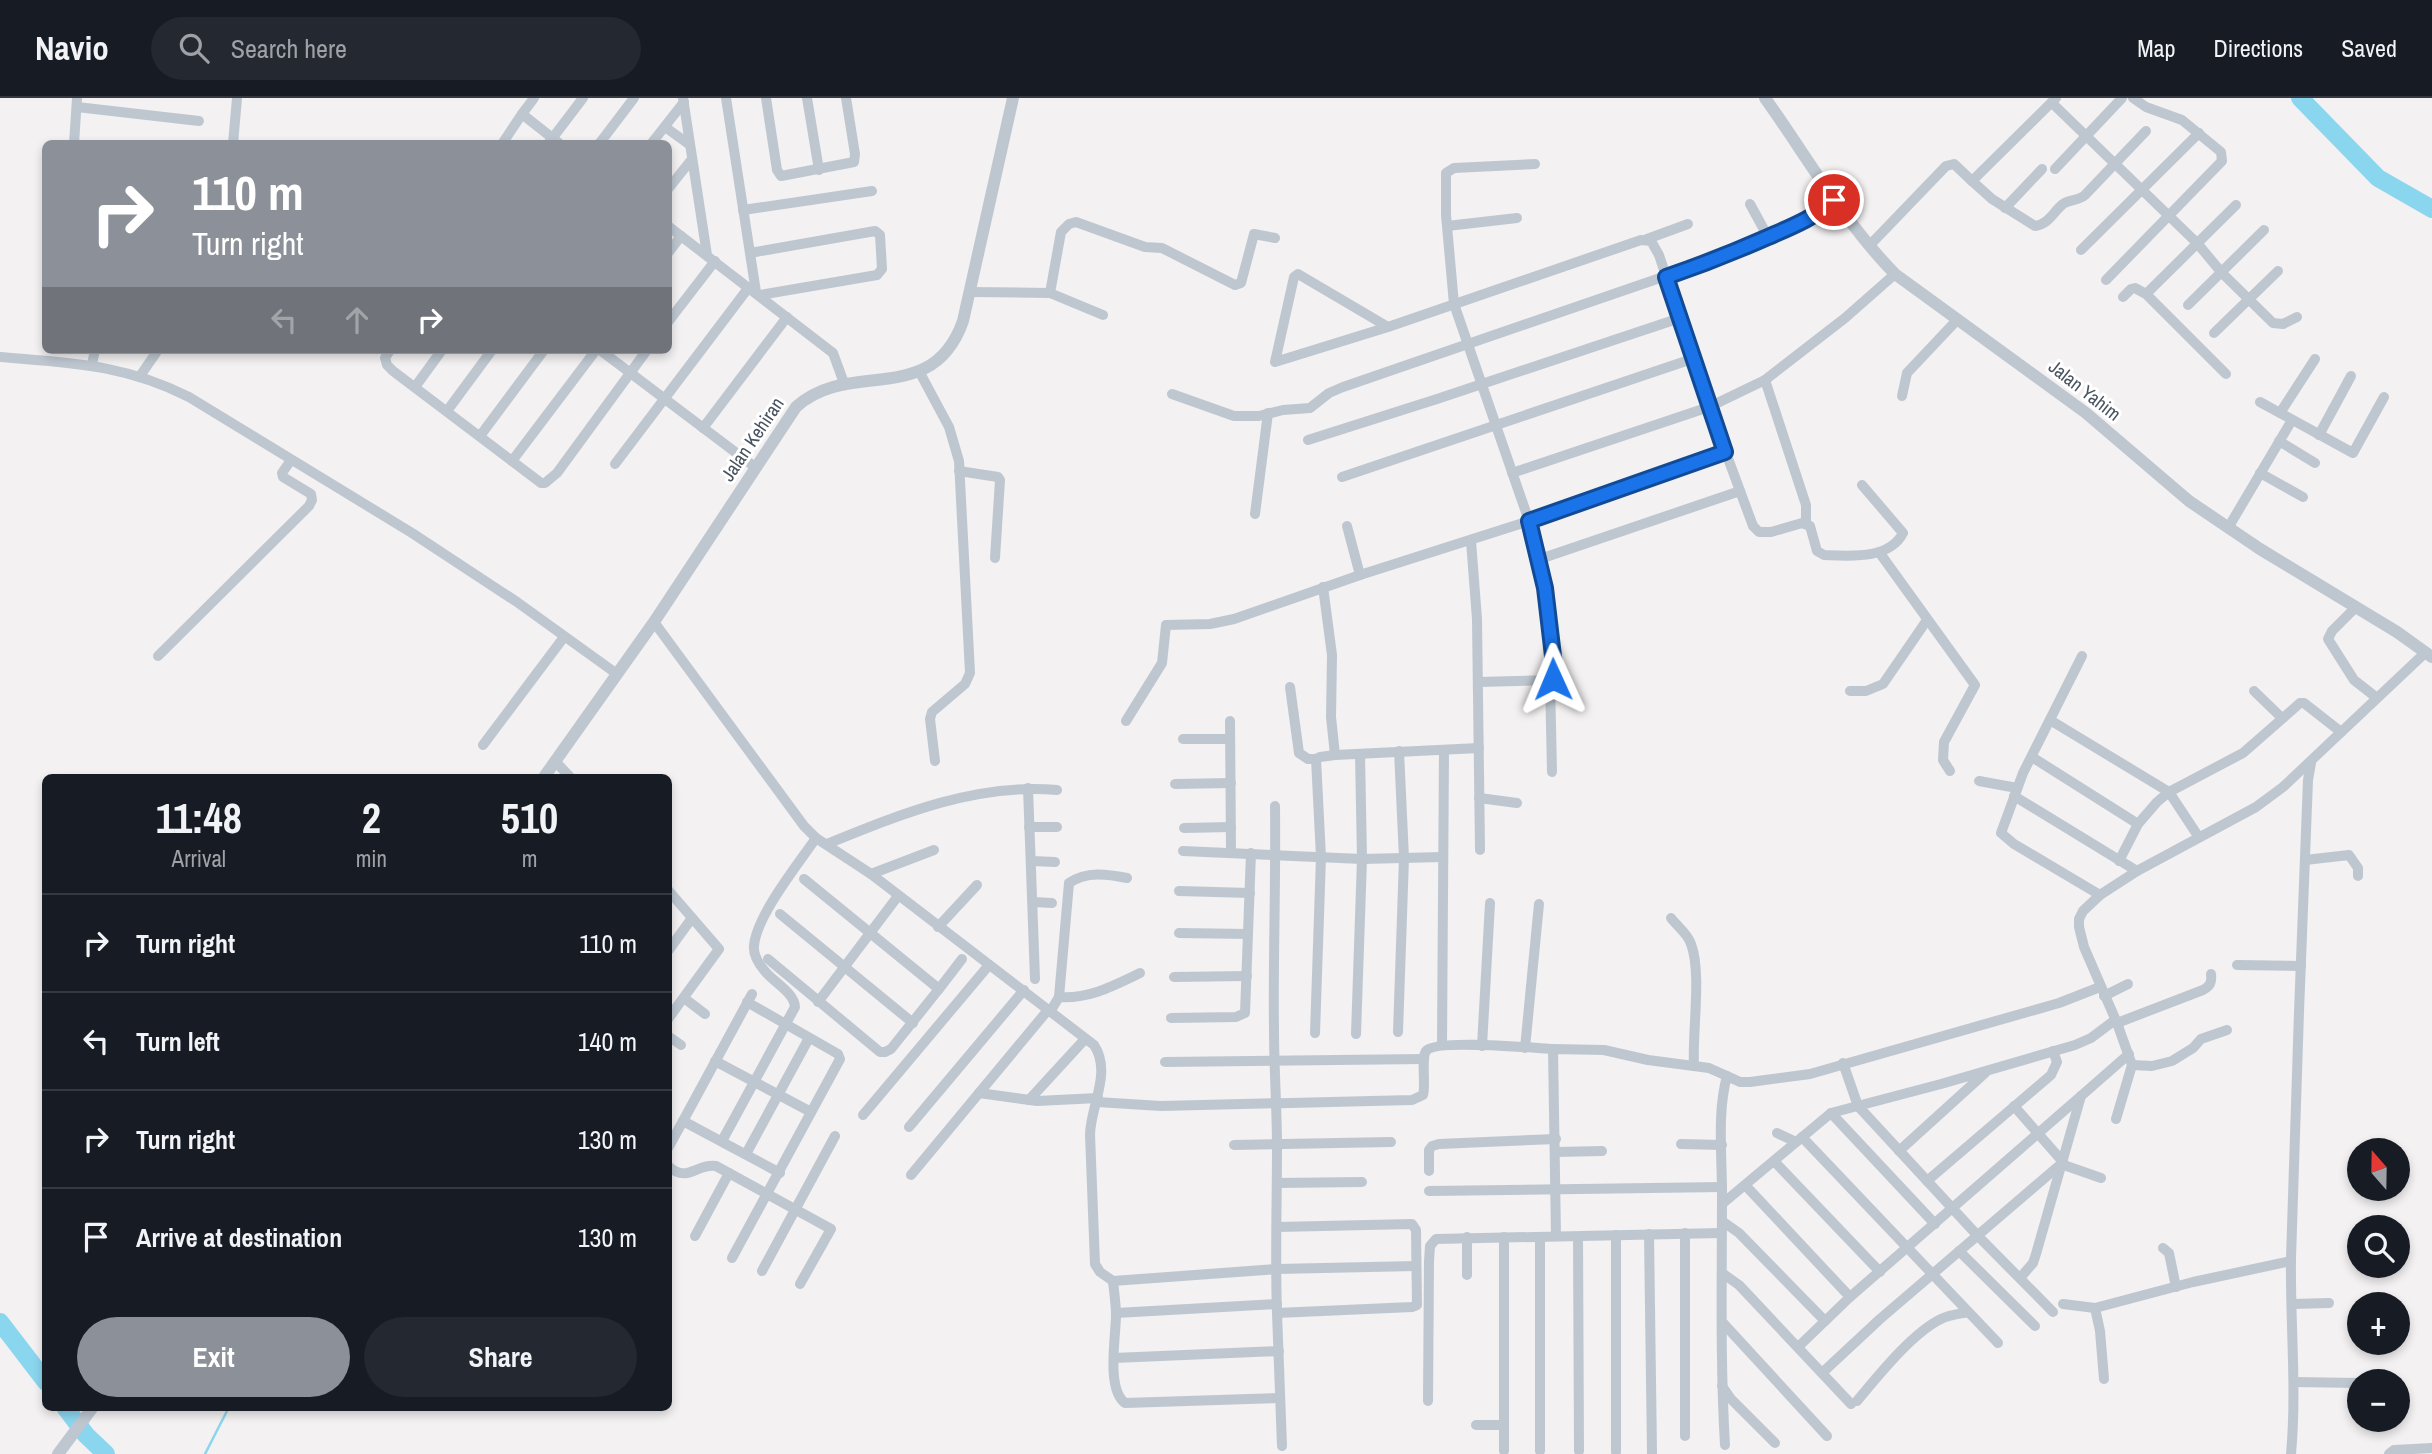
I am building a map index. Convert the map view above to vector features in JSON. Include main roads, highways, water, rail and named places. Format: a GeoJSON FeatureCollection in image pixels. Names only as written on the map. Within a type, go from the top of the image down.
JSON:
{"type":"FeatureCollection","features":[{"type":"Feature","properties":{"kind":"waterway"},"geometry":{"type":"LineString","coordinates":[[2300,98],[2378,178],[2432,209]]}},
{"type":"Feature","properties":{"kind":"waterway"},"geometry":{"type":"LineString","coordinates":[[0,1322],[42,1377]]}},
{"type":"Feature","properties":{"kind":"waterway"},"geometry":{"type":"LineString","coordinates":[[68,1411],[86,1435],[106,1454]]}},
{"type":"Feature","properties":{"kind":"waterway"},"geometry":{"type":"LineString","coordinates":[[205,1454],[227,1411]]}}]}
